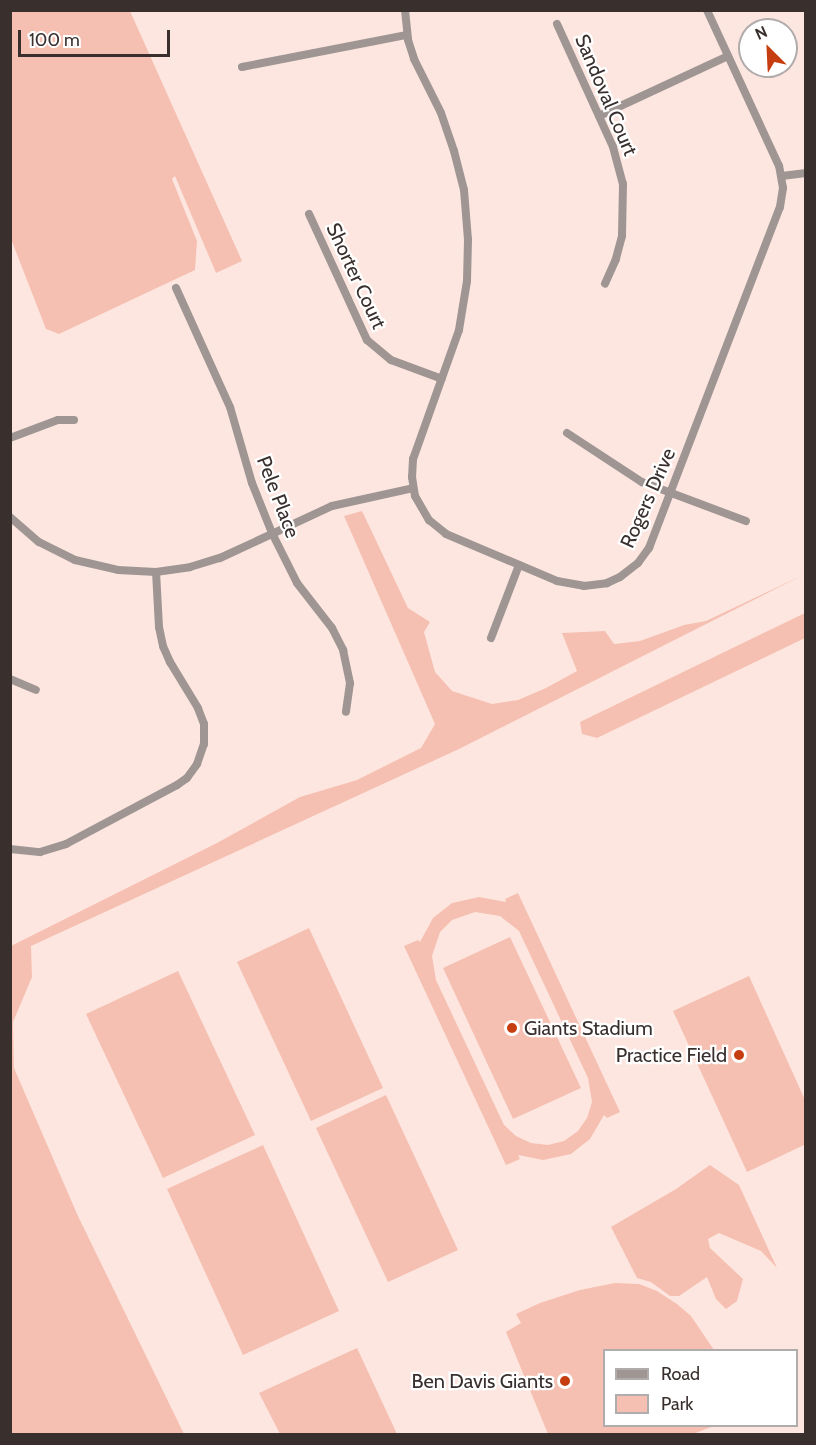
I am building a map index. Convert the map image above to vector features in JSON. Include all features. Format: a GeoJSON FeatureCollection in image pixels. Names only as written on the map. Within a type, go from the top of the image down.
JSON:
{"type":"FeatureCollection","features":[{"type":"Feature","properties":{"kind":"street","name":"Rogers Drive"},"geometry":{"type":"LineString","coordinates":[[405,10],[407,35],[414,59],[441,113],[462,180],[468,240],[467,281],[461,320],[413,459],[413,488],[423,512],[439,529],[519,565],[570,585],[598,585],[620,577],[638,563],[649,548],[780,207],[782,176]]}},
{"type":"Feature","properties":{"kind":"street"},"geometry":{"type":"LineString","coordinates":[[707,10],[782,176],[806,173]]}},
{"type":"Feature","properties":{"kind":"street","name":"Sandoval Court"},"geometry":{"type":"LineString","coordinates":[[557,24],[618,160],[624,202],[619,250],[605,285]]}},
{"type":"Feature","properties":{"kind":"street"},"geometry":{"type":"LineString","coordinates":[[242,67],[407,35]]}},
{"type":"Feature","properties":{"kind":"street"},"geometry":{"type":"LineString","coordinates":[[599,116],[728,56]]}},
{"type":"Feature","properties":{"kind":"street","name":"Shorter Court"},"geometry":{"type":"LineString","coordinates":[[309,214],[367,340],[390,360],[442,379]]}},
{"type":"Feature","properties":{"kind":"street","name":"Pele Place"},"geometry":{"type":"LineString","coordinates":[[176,288],[230,406],[252,483],[273,533],[297,583],[332,628],[343,650],[350,683],[346,712]]}},
{"type":"Feature","properties":{"kind":"street"},"geometry":{"type":"LineString","coordinates":[[10,438],[58,420],[74,420]]}},
{"type":"Feature","properties":{"kind":"street"},"geometry":{"type":"LineString","coordinates":[[567,434],[631,476],[746,521]]}},
{"type":"Feature","properties":{"kind":"street"},"geometry":{"type":"LineString","coordinates":[[10,517],[39,542],[75,560],[117,570],[156,572],[203,563],[332,506],[413,488]]}},
{"type":"Feature","properties":{"kind":"street"},"geometry":{"type":"LineString","coordinates":[[491,638],[519,565]]}},
{"type":"Feature","properties":{"kind":"street"},"geometry":{"type":"LineString","coordinates":[[10,849],[43,852],[66,844],[177,785],[197,764],[204,744],[204,724],[198,708],[163,646],[159,627],[156,572]]}},
{"type":"Feature","properties":{"kind":"street"},"geometry":{"type":"LineString","coordinates":[[10,679],[36,690]]}},
{"type":"Feature","properties":{"kind":"green space"},"geometry":{"type":"Polygon","coordinates":[[[10,11],[130,11],[242,261],[216,273],[175,176],[172,179],[197,241],[195,270],[59,334],[46,329],[11,239],[10,11]]]}},
{"type":"Feature","properties":{"kind":"green space"},"geometry":{"type":"Polygon","coordinates":[[[362,511],[408,608],[430,622],[424,632],[435,672],[452,691],[492,704],[518,700],[577,671],[562,633],[605,631],[614,644],[640,641],[684,625],[706,621],[805,574],[459,749],[31,946],[32,977],[13,1022],[14,1068],[77,1214],[184,1434],[11,1434],[11,946],[217,843],[300,797],[357,780],[421,748],[435,724],[344,516],[362,511]]]}},
{"type":"Feature","properties":{"kind":"green space"},"geometry":{"type":"Polygon","coordinates":[[[805,613],[805,638],[597,738],[582,734],[580,722],[805,613]]]}},
{"type":"Feature","properties":{"kind":"green space"},"geometry":{"type":"Polygon","coordinates":[[[518,893],[620,1112],[607,1118],[604,1115],[590,1139],[571,1154],[543,1160],[518,1155],[520,1159],[506,1165],[404,946],[418,940],[420,942],[433,918],[452,903],[479,897],[506,902],[505,899],[518,893]],[[475,912],[452,920],[440,932],[432,956],[436,980],[504,1125],[516,1136],[531,1143],[548,1145],[564,1141],[578,1131],[587,1118],[592,1102],[588,1078],[519,931],[500,916],[475,912]]]}},
{"type":"Feature","properties":{"kind":"green space"},"geometry":{"type":"Polygon","coordinates":[[[309,928],[383,1088],[311,1121],[237,962],[309,928]]]}},
{"type":"Feature","properties":{"kind":"green space","name":"Giants Stadium"},"geometry":{"type":"Polygon","coordinates":[[[510,937],[581,1088],[513,1119],[443,968],[510,937]]]}},
{"type":"Feature","properties":{"kind":"green space"},"geometry":{"type":"Polygon","coordinates":[[[178,971],[255,1135],[163,1178],[86,1014],[178,971]]]}},
{"type":"Feature","properties":{"kind":"green space","name":"Practice Field"},"geometry":{"type":"Polygon","coordinates":[[[749,976],[805,1100],[806,1144],[747,1172],[673,1011],[749,976]]]}},
{"type":"Feature","properties":{"kind":"green space"},"geometry":{"type":"Polygon","coordinates":[[[386,1095],[458,1250],[388,1282],[316,1128],[386,1095]]]}},
{"type":"Feature","properties":{"kind":"green space"},"geometry":{"type":"Polygon","coordinates":[[[263,1145],[339,1311],[243,1355],[167,1189],[263,1145]]]}},
{"type":"Feature","properties":{"kind":"green space"},"geometry":{"type":"Polygon","coordinates":[[[710,1165],[739,1185],[777,1268],[761,1251],[719,1233],[708,1239],[710,1248],[743,1279],[737,1301],[726,1309],[716,1299],[707,1277],[679,1296],[670,1296],[651,1282],[637,1278],[611,1227],[676,1189],[710,1165]]]}},
{"type":"Feature","properties":{"kind":"green space","name":"Ben Davis Giants"},"geometry":{"type":"Polygon","coordinates":[[[615,1283],[639,1284],[657,1291],[691,1316],[713,1349],[603,1349],[603,1427],[711,1427],[693,1434],[548,1434],[506,1332],[521,1323],[516,1314],[540,1303],[580,1290],[615,1283]]]}},
{"type":"Feature","properties":{"kind":"green space"},"geometry":{"type":"Polygon","coordinates":[[[357,1348],[397,1434],[280,1434],[259,1393],[357,1348]]]}},
{"type":"Feature","properties":{"kind":"place","name":"Giants Stadium"},"geometry":{"type":"Point","coordinates":[512,1028]}},
{"type":"Feature","properties":{"kind":"place","name":"Practice Field"},"geometry":{"type":"Point","coordinates":[739,1055]}},
{"type":"Feature","properties":{"kind":"place","name":"Ben Davis Giants"},"geometry":{"type":"Point","coordinates":[565,1381]}}]}
